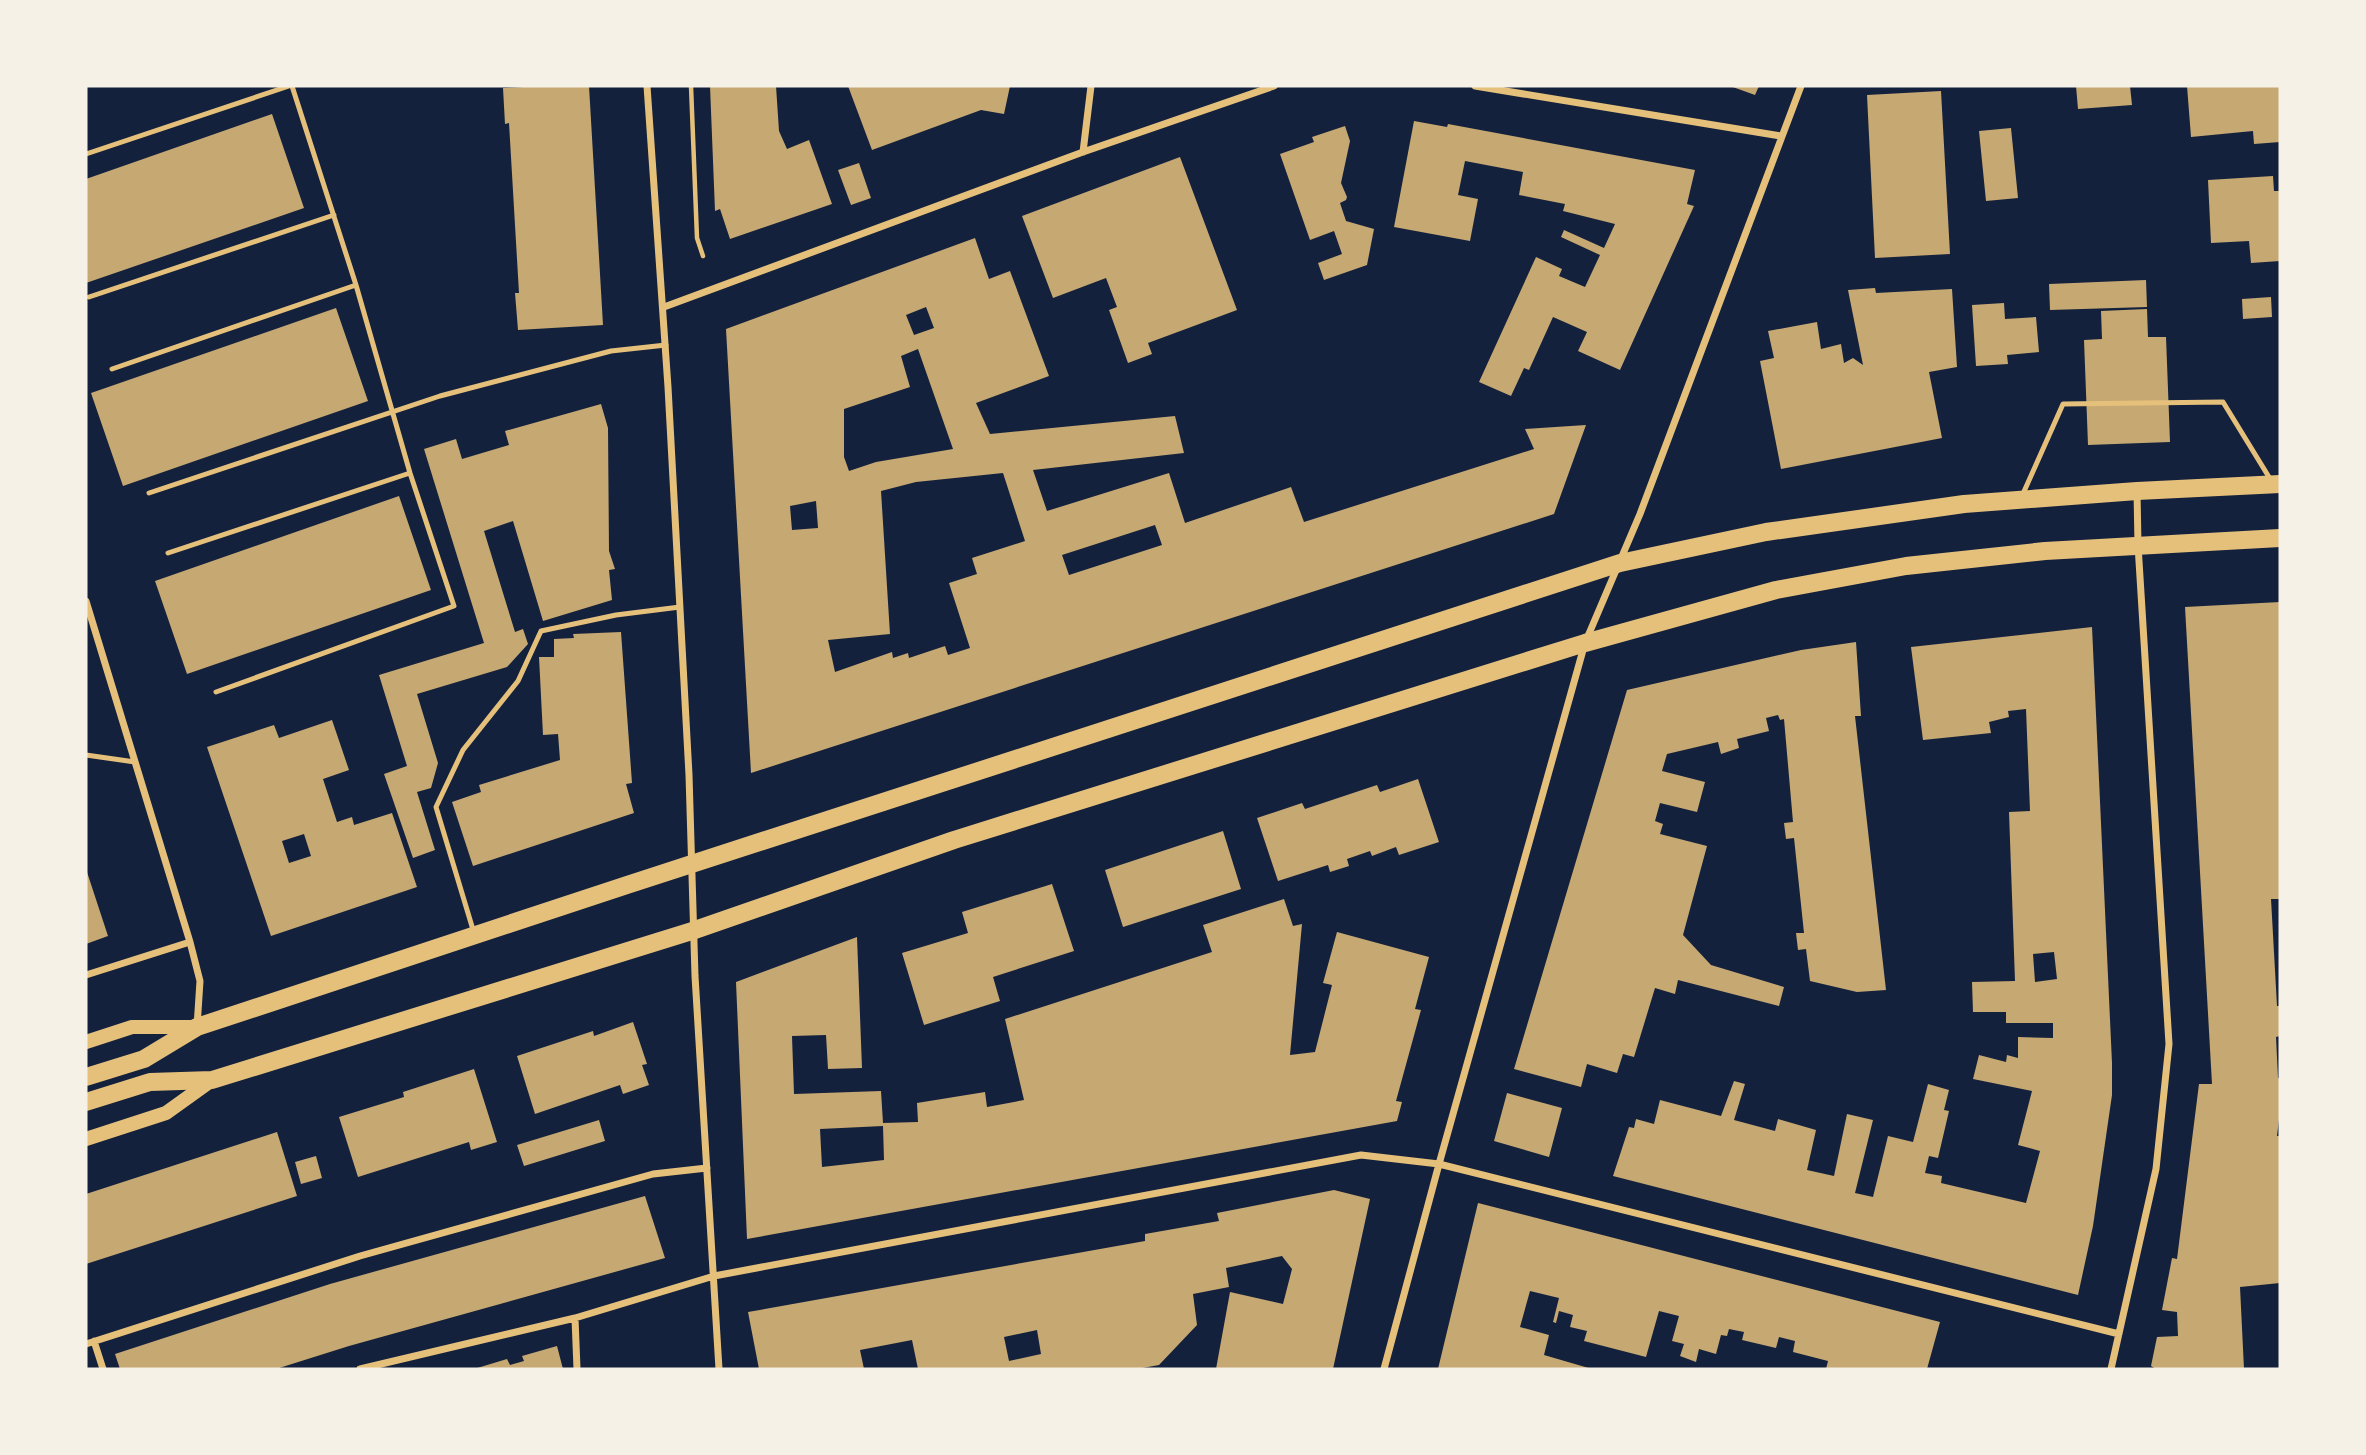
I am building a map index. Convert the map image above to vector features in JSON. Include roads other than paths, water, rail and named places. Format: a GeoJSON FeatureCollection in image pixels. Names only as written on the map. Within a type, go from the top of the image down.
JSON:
{"type":"FeatureCollection","features":[{"type":"Feature","properties":{"kind":"main road"},"geometry":{"type":"LineString","coordinates":[[86,1077],[144,1059],[197,1027],[1620,563],[1766,532],[1964,504],[2277,484]]}},
{"type":"Feature","properties":{"kind":"main road"},"geometry":{"type":"LineString","coordinates":[[86,1102],[150,1082],[212,1080],[692,931],[954,840],[1585,643],[1776,590],[1880,571],[2045,551],[2280,538]]}},
{"type":"Feature","properties":{"kind":"main road"},"geometry":{"type":"LineString","coordinates":[[86,1042],[132,1027],[197,1027]]}},
{"type":"Feature","properties":{"kind":"main road"},"geometry":{"type":"LineString","coordinates":[[86,1139],[166,1113],[212,1080]]}},
{"type":"Feature","properties":{"kind":"street"},"geometry":{"type":"LineString","coordinates":[[646,86],[656,240],[664,307],[689,775],[692,931],[719,1369]]}},
{"type":"Feature","properties":{"kind":"street"},"geometry":{"type":"LineString","coordinates":[[1083,152],[1091,86]]}},
{"type":"Feature","properties":{"kind":"street"},"geometry":{"type":"LineString","coordinates":[[664,307],[1083,152],[1274,86]]}},
{"type":"Feature","properties":{"kind":"street"},"geometry":{"type":"LineString","coordinates":[[1475,86],[1781,136]]}},
{"type":"Feature","properties":{"kind":"street"},"geometry":{"type":"LineString","coordinates":[[1384,1369],[1438,1164],[1585,643],[1620,563],[1801,86]]}},
{"type":"Feature","properties":{"kind":"street"},"geometry":{"type":"LineString","coordinates":[[2111,1369],[2156,1169],[2169,1044],[2138,545],[2137,491]]}},
{"type":"Feature","properties":{"kind":"street"},"geometry":{"type":"LineString","coordinates":[[86,601],[190,942],[200,981],[197,1027]]}},
{"type":"Feature","properties":{"kind":"street"},"geometry":{"type":"LineString","coordinates":[[86,975],[190,942]]}},
{"type":"Feature","properties":{"kind":"street"},"geometry":{"type":"LineString","coordinates":[[360,1369],[575,1318],[714,1276],[1361,1156],[1438,1164],[2119,1334]]}},
{"type":"Feature","properties":{"kind":"street"},"geometry":{"type":"LineString","coordinates":[[103,1369],[90,1342],[360,1256],[653,1174],[707,1168]]}},
{"type":"Feature","properties":{"kind":"street"},"geometry":{"type":"LineString","coordinates":[[575,1318],[577,1369]]}},
{"type":"Feature","properties":{"kind":"lane"},"geometry":{"type":"LineString","coordinates":[[86,154],[290,86],[334,215],[410,472],[454,606],[216,692]]}},
{"type":"Feature","properties":{"kind":"lane"},"geometry":{"type":"LineString","coordinates":[[89,297],[334,215]]}},
{"type":"Feature","properties":{"kind":"lane"},"geometry":{"type":"LineString","coordinates":[[112,369],[356,285]]}},
{"type":"Feature","properties":{"kind":"lane"},"geometry":{"type":"LineString","coordinates":[[149,494],[440,396],[611,351],[666,345]]}},
{"type":"Feature","properties":{"kind":"lane"},"geometry":{"type":"LineString","coordinates":[[2021,500],[2063,404],[2223,402],[2277,484]]}},
{"type":"Feature","properties":{"kind":"lane"},"geometry":{"type":"LineString","coordinates":[[168,553],[410,472]]}},
{"type":"Feature","properties":{"kind":"lane"},"geometry":{"type":"LineString","coordinates":[[475,936],[436,807],[463,750],[518,681],[541,631],[616,615],[680,607]]}},
{"type":"Feature","properties":{"kind":"lane"},"geometry":{"type":"LineString","coordinates":[[86,755],[135,762]]}}]}
